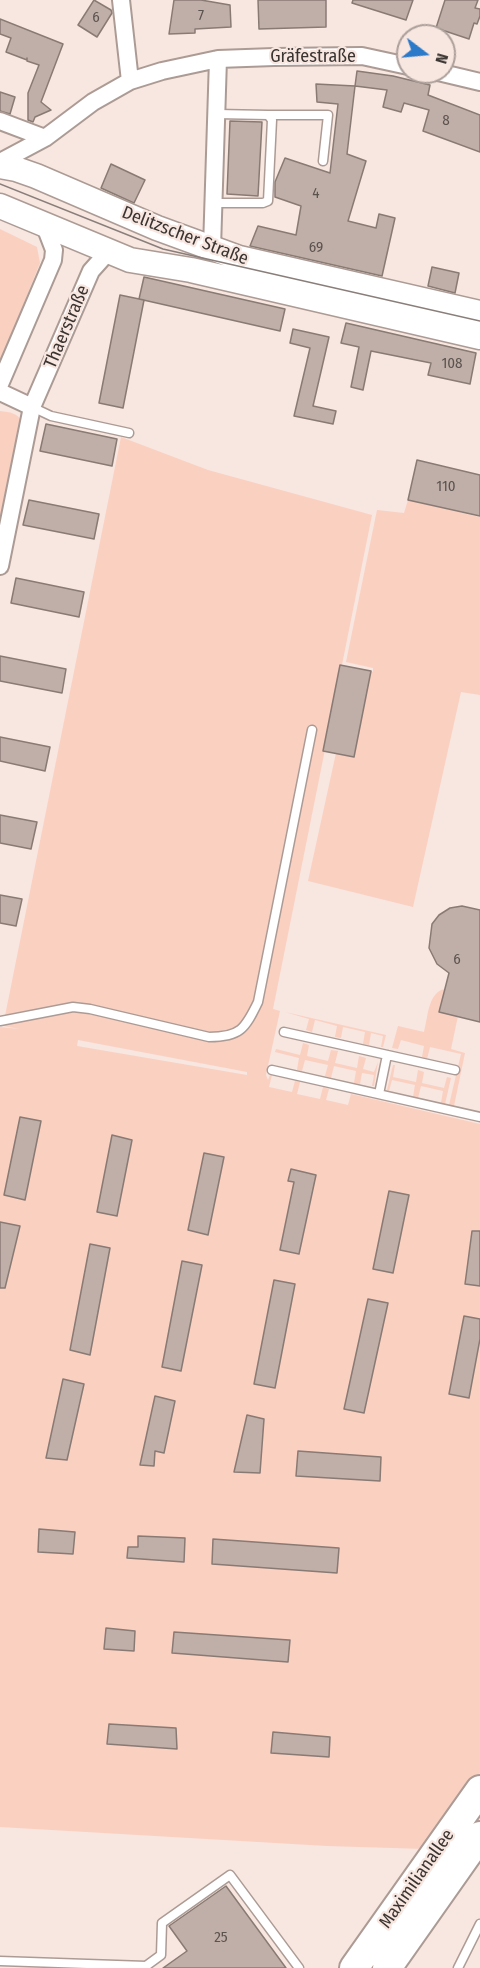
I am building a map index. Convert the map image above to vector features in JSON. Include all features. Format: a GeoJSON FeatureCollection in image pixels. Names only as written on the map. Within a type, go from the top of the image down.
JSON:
{"type":"FeatureCollection","features":[{"type":"Feature","properties":{"kind":"highway","name":"Maximilianallee"},"geometry":{"type":"LineString","coordinates":[[354,1968],[480,1790]]}},
{"type":"Feature","properties":{"kind":"highway","name":"Maximilianallee"},"geometry":{"type":"LineString","coordinates":[[387,1968],[480,1836]]}},
{"type":"Feature","properties":{"kind":"main road","name":"Delitzscher Straße"},"geometry":{"type":"LineString","coordinates":[[0,164],[36,176],[157,228],[239,258],[480,313]]}},
{"type":"Feature","properties":{"kind":"main road","name":"Delitzscher Straße"},"geometry":{"type":"LineString","coordinates":[[0,206],[130,260],[191,270],[480,337]]}},
{"type":"Feature","properties":{"kind":"street"},"geometry":{"type":"LineString","coordinates":[[121,0],[130,81]]}},
{"type":"Feature","properties":{"kind":"street","name":"Gräfestraße"},"geometry":{"type":"LineString","coordinates":[[0,164],[45,138],[93,102],[130,81],[164,77],[218,59],[362,56],[396,63]]}},
{"type":"Feature","properties":{"kind":"street"},"geometry":{"type":"LineString","coordinates":[[212,248],[215,203],[212,163],[217,114],[218,59]]}},
{"type":"Feature","properties":{"kind":"street"},"geometry":{"type":"LineString","coordinates":[[456,76],[480,82]]}},
{"type":"Feature","properties":{"kind":"street"},"geometry":{"type":"LineString","coordinates":[[0,121],[45,138]]}},
{"type":"Feature","properties":{"kind":"street"},"geometry":{"type":"LineString","coordinates":[[0,384],[53,260],[54,250],[44,225]]}},
{"type":"Feature","properties":{"kind":"street","name":"Thaerstraße"},"geometry":{"type":"LineString","coordinates":[[0,566],[32,407],[91,271],[108,252]]}},
{"type":"Feature","properties":{"kind":"street"},"geometry":{"type":"LineString","coordinates":[[0,392],[32,407]]}},
{"type":"Feature","properties":{"kind":"lane"},"geometry":{"type":"LineString","coordinates":[[217,114],[328,115],[323,160]]}},
{"type":"Feature","properties":{"kind":"lane"},"geometry":{"type":"LineString","coordinates":[[215,203],[263,203],[268,201],[272,120],[268,116]]}},
{"type":"Feature","properties":{"kind":"lane"},"geometry":{"type":"LineString","coordinates":[[32,407],[51,416],[129,433]]}},
{"type":"Feature","properties":{"kind":"lane"},"geometry":{"type":"LineString","coordinates":[[0,1021],[73,1007],[209,1037],[228,1037],[241,1031],[258,1002],[312,730]]}},
{"type":"Feature","properties":{"kind":"lane"},"geometry":{"type":"LineString","coordinates":[[284,1032],[455,1070]]}},
{"type":"Feature","properties":{"kind":"lane"},"geometry":{"type":"LineString","coordinates":[[379,1094],[387,1055]]}},
{"type":"Feature","properties":{"kind":"lane"},"geometry":{"type":"LineString","coordinates":[[272,1070],[480,1117]]}},
{"type":"Feature","properties":{"kind":"lane"},"geometry":{"type":"LineString","coordinates":[[0,1961],[146,1966],[161,1955],[162,1923],[230,1875],[299,1968]]}},
{"type":"Feature","properties":{"kind":"lane"},"geometry":{"type":"LineString","coordinates":[[458,1968],[480,1923]]}},
{"type":"Feature","properties":{"kind":"shaded area"},"geometry":{"type":"Polygon","coordinates":[[[0,229],[37,247],[40,263],[0,363],[0,229]]]}},
{"type":"Feature","properties":{"kind":"shaded area"},"geometry":{"type":"Polygon","coordinates":[[[0,411],[16,415],[23,423],[0,543],[0,411]]]}},
{"type":"Feature","properties":{"kind":"shaded area"},"geometry":{"type":"Polygon","coordinates":[[[121,437],[208,470],[372,515],[273,1009],[280,1011],[266,1075],[268,1080],[272,1075],[269,1087],[292,1092],[295,1081],[300,1082],[297,1094],[320,1099],[323,1087],[329,1089],[326,1100],[348,1105],[351,1094],[480,1124],[480,1773],[425,1849],[327,1846],[0,1827],[0,1027],[20,1029],[3,1026],[121,437]],[[78,1040],[77,1046],[247,1075],[247,1072],[78,1040]]]}},
{"type":"Feature","properties":{"kind":"shaded area"},"geometry":{"type":"Polygon","coordinates":[[[408,500],[480,517],[480,695],[461,692],[413,907],[308,881],[336,753],[354,757],[371,671],[373,672],[373,668],[346,662],[377,510],[404,513],[408,500]]]}},
{"type":"Feature","properties":{"kind":"shaded area"},"geometry":{"type":"Polygon","coordinates":[[[445,989],[458,1016],[451,1049],[465,1053],[454,1106],[449,1105],[461,1054],[430,1047],[427,1059],[422,1057],[424,1046],[401,1040],[398,1049],[392,1048],[398,1026],[424,1032],[432,1000],[439,991],[445,989]]]}},
{"type":"Feature","properties":{"kind":"shaded area"},"geometry":{"type":"Polygon","coordinates":[[[285,1012],[386,1035],[383,1047],[381,1047],[383,1036],[371,1033],[369,1045],[363,1044],[365,1032],[343,1027],[341,1038],[335,1037],[337,1026],[315,1020],[312,1032],[306,1030],[309,1019],[285,1012]]]}},
{"type":"Feature","properties":{"kind":"shaded area"},"geometry":{"type":"Polygon","coordinates":[[[303,1043],[309,1045],[307,1056],[328,1061],[331,1050],[338,1051],[335,1063],[357,1068],[359,1056],[366,1058],[363,1069],[374,1072],[378,1062],[374,1086],[372,1086],[374,1075],[362,1073],[360,1084],[354,1083],[356,1071],[334,1066],[331,1078],[325,1076],[328,1065],[305,1060],[302,1071],[297,1070],[299,1058],[275,1052],[276,1049],[300,1055],[303,1043]]]}},
{"type":"Feature","properties":{"kind":"shaded area"},"geometry":{"type":"Polygon","coordinates":[[[393,1065],[395,1065],[393,1077],[416,1082],[418,1070],[424,1072],[422,1083],[444,1088],[447,1077],[451,1078],[445,1104],[441,1103],[443,1091],[421,1086],[418,1098],[413,1097],[415,1085],[392,1080],[389,1091],[387,1090],[393,1065]]]}},
{"type":"Feature","properties":{"kind":"building"},"geometry":{"type":"Polygon","coordinates":[[[94,0],[111,10],[112,13],[97,37],[78,25],[94,0]]]}},
{"type":"Feature","properties":{"kind":"building"},"geometry":{"type":"Polygon","coordinates":[[[174,0],[201,0],[230,5],[231,27],[195,29],[195,33],[169,34],[174,0]]]}},
{"type":"Feature","properties":{"kind":"building"},"geometry":{"type":"Polygon","coordinates":[[[258,0],[326,0],[326,27],[259,29],[258,0]]]}},
{"type":"Feature","properties":{"kind":"building"},"geometry":{"type":"Polygon","coordinates":[[[353,0],[413,0],[406,20],[352,3],[353,0]]]}},
{"type":"Feature","properties":{"kind":"building"},"geometry":{"type":"Polygon","coordinates":[[[445,0],[478,0],[475,8],[480,9],[480,16],[477,24],[474,23],[469,39],[456,35],[456,24],[437,24],[445,0]]]}},
{"type":"Feature","properties":{"kind":"building"},"geometry":{"type":"Polygon","coordinates":[[[0,19],[63,44],[41,102],[51,110],[35,117],[33,122],[28,120],[28,93],[39,65],[6,52],[11,38],[0,34],[0,19]]]}},
{"type":"Feature","properties":{"kind":"building"},"geometry":{"type":"Polygon","coordinates":[[[357,71],[396,77],[396,84],[430,85],[428,95],[480,115],[480,152],[423,131],[429,110],[404,103],[401,112],[383,107],[387,90],[355,86],[357,71]]]}},
{"type":"Feature","properties":{"kind":"building"},"geometry":{"type":"Polygon","coordinates":[[[316,84],[355,86],[347,154],[366,161],[348,221],[376,228],[379,214],[395,218],[382,276],[250,246],[258,226],[296,235],[301,206],[275,197],[275,182],[285,158],[330,173],[338,104],[317,102],[316,84]]]}},
{"type":"Feature","properties":{"kind":"building"},"geometry":{"type":"Polygon","coordinates":[[[0,92],[15,97],[10,114],[0,111],[0,92]]]}},
{"type":"Feature","properties":{"kind":"building"},"geometry":{"type":"Polygon","coordinates":[[[230,121],[262,122],[258,196],[227,194],[230,121]]]}},
{"type":"Feature","properties":{"kind":"building"},"geometry":{"type":"Polygon","coordinates":[[[111,164],[145,180],[134,203],[101,188],[111,164]]]}},
{"type":"Feature","properties":{"kind":"building"},"geometry":{"type":"Polygon","coordinates":[[[432,267],[459,273],[455,293],[428,286],[432,267]]]}},
{"type":"Feature","properties":{"kind":"building"},"geometry":{"type":"Polygon","coordinates":[[[144,277],[285,309],[280,331],[139,299],[144,277]]]}},
{"type":"Feature","properties":{"kind":"building"},"geometry":{"type":"Polygon","coordinates":[[[120,295],[144,300],[123,408],[99,403],[120,295]]]}},
{"type":"Feature","properties":{"kind":"building"},"geometry":{"type":"Polygon","coordinates":[[[346,323],[476,353],[470,384],[428,375],[431,363],[371,351],[363,390],[351,387],[359,347],[341,343],[346,323]]]}},
{"type":"Feature","properties":{"kind":"building"},"geometry":{"type":"Polygon","coordinates":[[[293,329],[329,337],[313,406],[336,411],[333,424],[294,416],[310,348],[290,343],[293,329]]]}},
{"type":"Feature","properties":{"kind":"building"},"geometry":{"type":"Polygon","coordinates":[[[46,424],[117,439],[112,466],[40,451],[46,424]]]}},
{"type":"Feature","properties":{"kind":"building"},"geometry":{"type":"Polygon","coordinates":[[[417,460],[480,475],[480,516],[408,500],[417,460]]]}},
{"type":"Feature","properties":{"kind":"building"},"geometry":{"type":"Polygon","coordinates":[[[29,500],[99,514],[94,539],[23,525],[29,500]]]}},
{"type":"Feature","properties":{"kind":"building"},"geometry":{"type":"Polygon","coordinates":[[[16,578],[84,592],[79,617],[11,603],[16,578]]]}},
{"type":"Feature","properties":{"kind":"building"},"geometry":{"type":"Polygon","coordinates":[[[0,656],[66,669],[62,693],[0,681],[0,656]]]}},
{"type":"Feature","properties":{"kind":"building"},"geometry":{"type":"Polygon","coordinates":[[[340,665],[371,671],[354,757],[323,751],[340,665]]]}},
{"type":"Feature","properties":{"kind":"building"},"geometry":{"type":"Polygon","coordinates":[[[0,737],[50,747],[45,771],[0,761],[0,737]]]}},
{"type":"Feature","properties":{"kind":"building"},"geometry":{"type":"Polygon","coordinates":[[[0,815],[37,822],[31,849],[0,843],[0,815]]]}},
{"type":"Feature","properties":{"kind":"building"},"geometry":{"type":"Polygon","coordinates":[[[0,895],[22,899],[16,926],[0,923],[0,895]]]}},
{"type":"Feature","properties":{"kind":"building"},"geometry":{"type":"Polygon","coordinates":[[[462,906],[480,910],[480,1022],[439,1012],[449,973],[437,964],[429,948],[432,924],[439,915],[450,908],[462,906]]]}},
{"type":"Feature","properties":{"kind":"building"},"geometry":{"type":"Polygon","coordinates":[[[20,1117],[41,1121],[25,1200],[4,1195],[20,1117]]]}},
{"type":"Feature","properties":{"kind":"building"},"geometry":{"type":"Polygon","coordinates":[[[112,1135],[132,1140],[117,1216],[97,1212],[112,1135]]]}},
{"type":"Feature","properties":{"kind":"building"},"geometry":{"type":"Polygon","coordinates":[[[204,1153],[224,1157],[208,1235],[188,1230],[204,1153]]]}},
{"type":"Feature","properties":{"kind":"building"},"geometry":{"type":"Polygon","coordinates":[[[291,1169],[316,1175],[299,1254],[280,1250],[294,1182],[288,1181],[291,1169]]]}},
{"type":"Feature","properties":{"kind":"building"},"geometry":{"type":"Polygon","coordinates":[[[389,1191],[409,1195],[393,1273],[373,1269],[389,1191]]]}},
{"type":"Feature","properties":{"kind":"building"},"geometry":{"type":"Polygon","coordinates":[[[0,1222],[20,1226],[5,1288],[0,1288],[0,1222]]]}},
{"type":"Feature","properties":{"kind":"building"},"geometry":{"type":"Polygon","coordinates":[[[472,1231],[480,1231],[480,1286],[465,1284],[472,1231]]]}},
{"type":"Feature","properties":{"kind":"building"},"geometry":{"type":"Polygon","coordinates":[[[90,1244],[110,1248],[90,1355],[70,1350],[90,1244]]]}},
{"type":"Feature","properties":{"kind":"building"},"geometry":{"type":"Polygon","coordinates":[[[182,1261],[202,1265],[181,1371],[162,1367],[182,1261]]]}},
{"type":"Feature","properties":{"kind":"building"},"geometry":{"type":"Polygon","coordinates":[[[274,1280],[295,1284],[275,1388],[254,1384],[274,1280]]]}},
{"type":"Feature","properties":{"kind":"building"},"geometry":{"type":"Polygon","coordinates":[[[368,1299],[388,1303],[364,1413],[344,1409],[368,1299]]]}},
{"type":"Feature","properties":{"kind":"building"},"geometry":{"type":"Polygon","coordinates":[[[464,1316],[480,1319],[480,1339],[469,1398],[449,1394],[464,1316]]]}},
{"type":"Feature","properties":{"kind":"building"},"geometry":{"type":"Polygon","coordinates":[[[63,1379],[84,1384],[67,1460],[46,1458],[63,1379]]]}},
{"type":"Feature","properties":{"kind":"building"},"geometry":{"type":"Polygon","coordinates":[[[155,1396],[175,1401],[164,1453],[155,1451],[154,1466],[140,1465],[155,1396]]]}},
{"type":"Feature","properties":{"kind":"building"},"geometry":{"type":"Polygon","coordinates":[[[247,1415],[264,1419],[260,1473],[234,1472],[247,1415]]]}},
{"type":"Feature","properties":{"kind":"building"},"geometry":{"type":"Polygon","coordinates":[[[298,1451],[381,1457],[380,1481],[296,1476],[298,1451]]]}},
{"type":"Feature","properties":{"kind":"building"},"geometry":{"type":"Polygon","coordinates":[[[39,1529],[75,1532],[73,1554],[38,1552],[39,1529]]]}},
{"type":"Feature","properties":{"kind":"building"},"geometry":{"type":"Polygon","coordinates":[[[138,1536],[185,1538],[184,1562],[127,1558],[128,1547],[138,1547],[138,1536]]]}},
{"type":"Feature","properties":{"kind":"building"},"geometry":{"type":"Polygon","coordinates":[[[213,1539],[339,1548],[337,1573],[212,1564],[213,1539]]]}},
{"type":"Feature","properties":{"kind":"building"},"geometry":{"type":"Polygon","coordinates":[[[106,1628],[135,1631],[134,1651],[104,1649],[106,1628]]]}},
{"type":"Feature","properties":{"kind":"building"},"geometry":{"type":"Polygon","coordinates":[[[174,1632],[290,1640],[288,1662],[172,1653],[174,1632]]]}},
{"type":"Feature","properties":{"kind":"building"},"geometry":{"type":"Polygon","coordinates":[[[109,1724],[176,1728],[177,1749],[107,1744],[109,1724]]]}},
{"type":"Feature","properties":{"kind":"building"},"geometry":{"type":"Polygon","coordinates":[[[273,1732],[330,1737],[329,1757],[271,1753],[273,1732]]]}},
{"type":"Feature","properties":{"kind":"building"},"geometry":{"type":"Polygon","coordinates":[[[226,1886],[286,1968],[163,1968],[187,1951],[169,1926],[226,1886]]]}},
{"type":"Feature","properties":{"kind":"tram line"},"geometry":{"type":"LineString","coordinates":[[0,184],[163,249],[480,321]]}}]}
